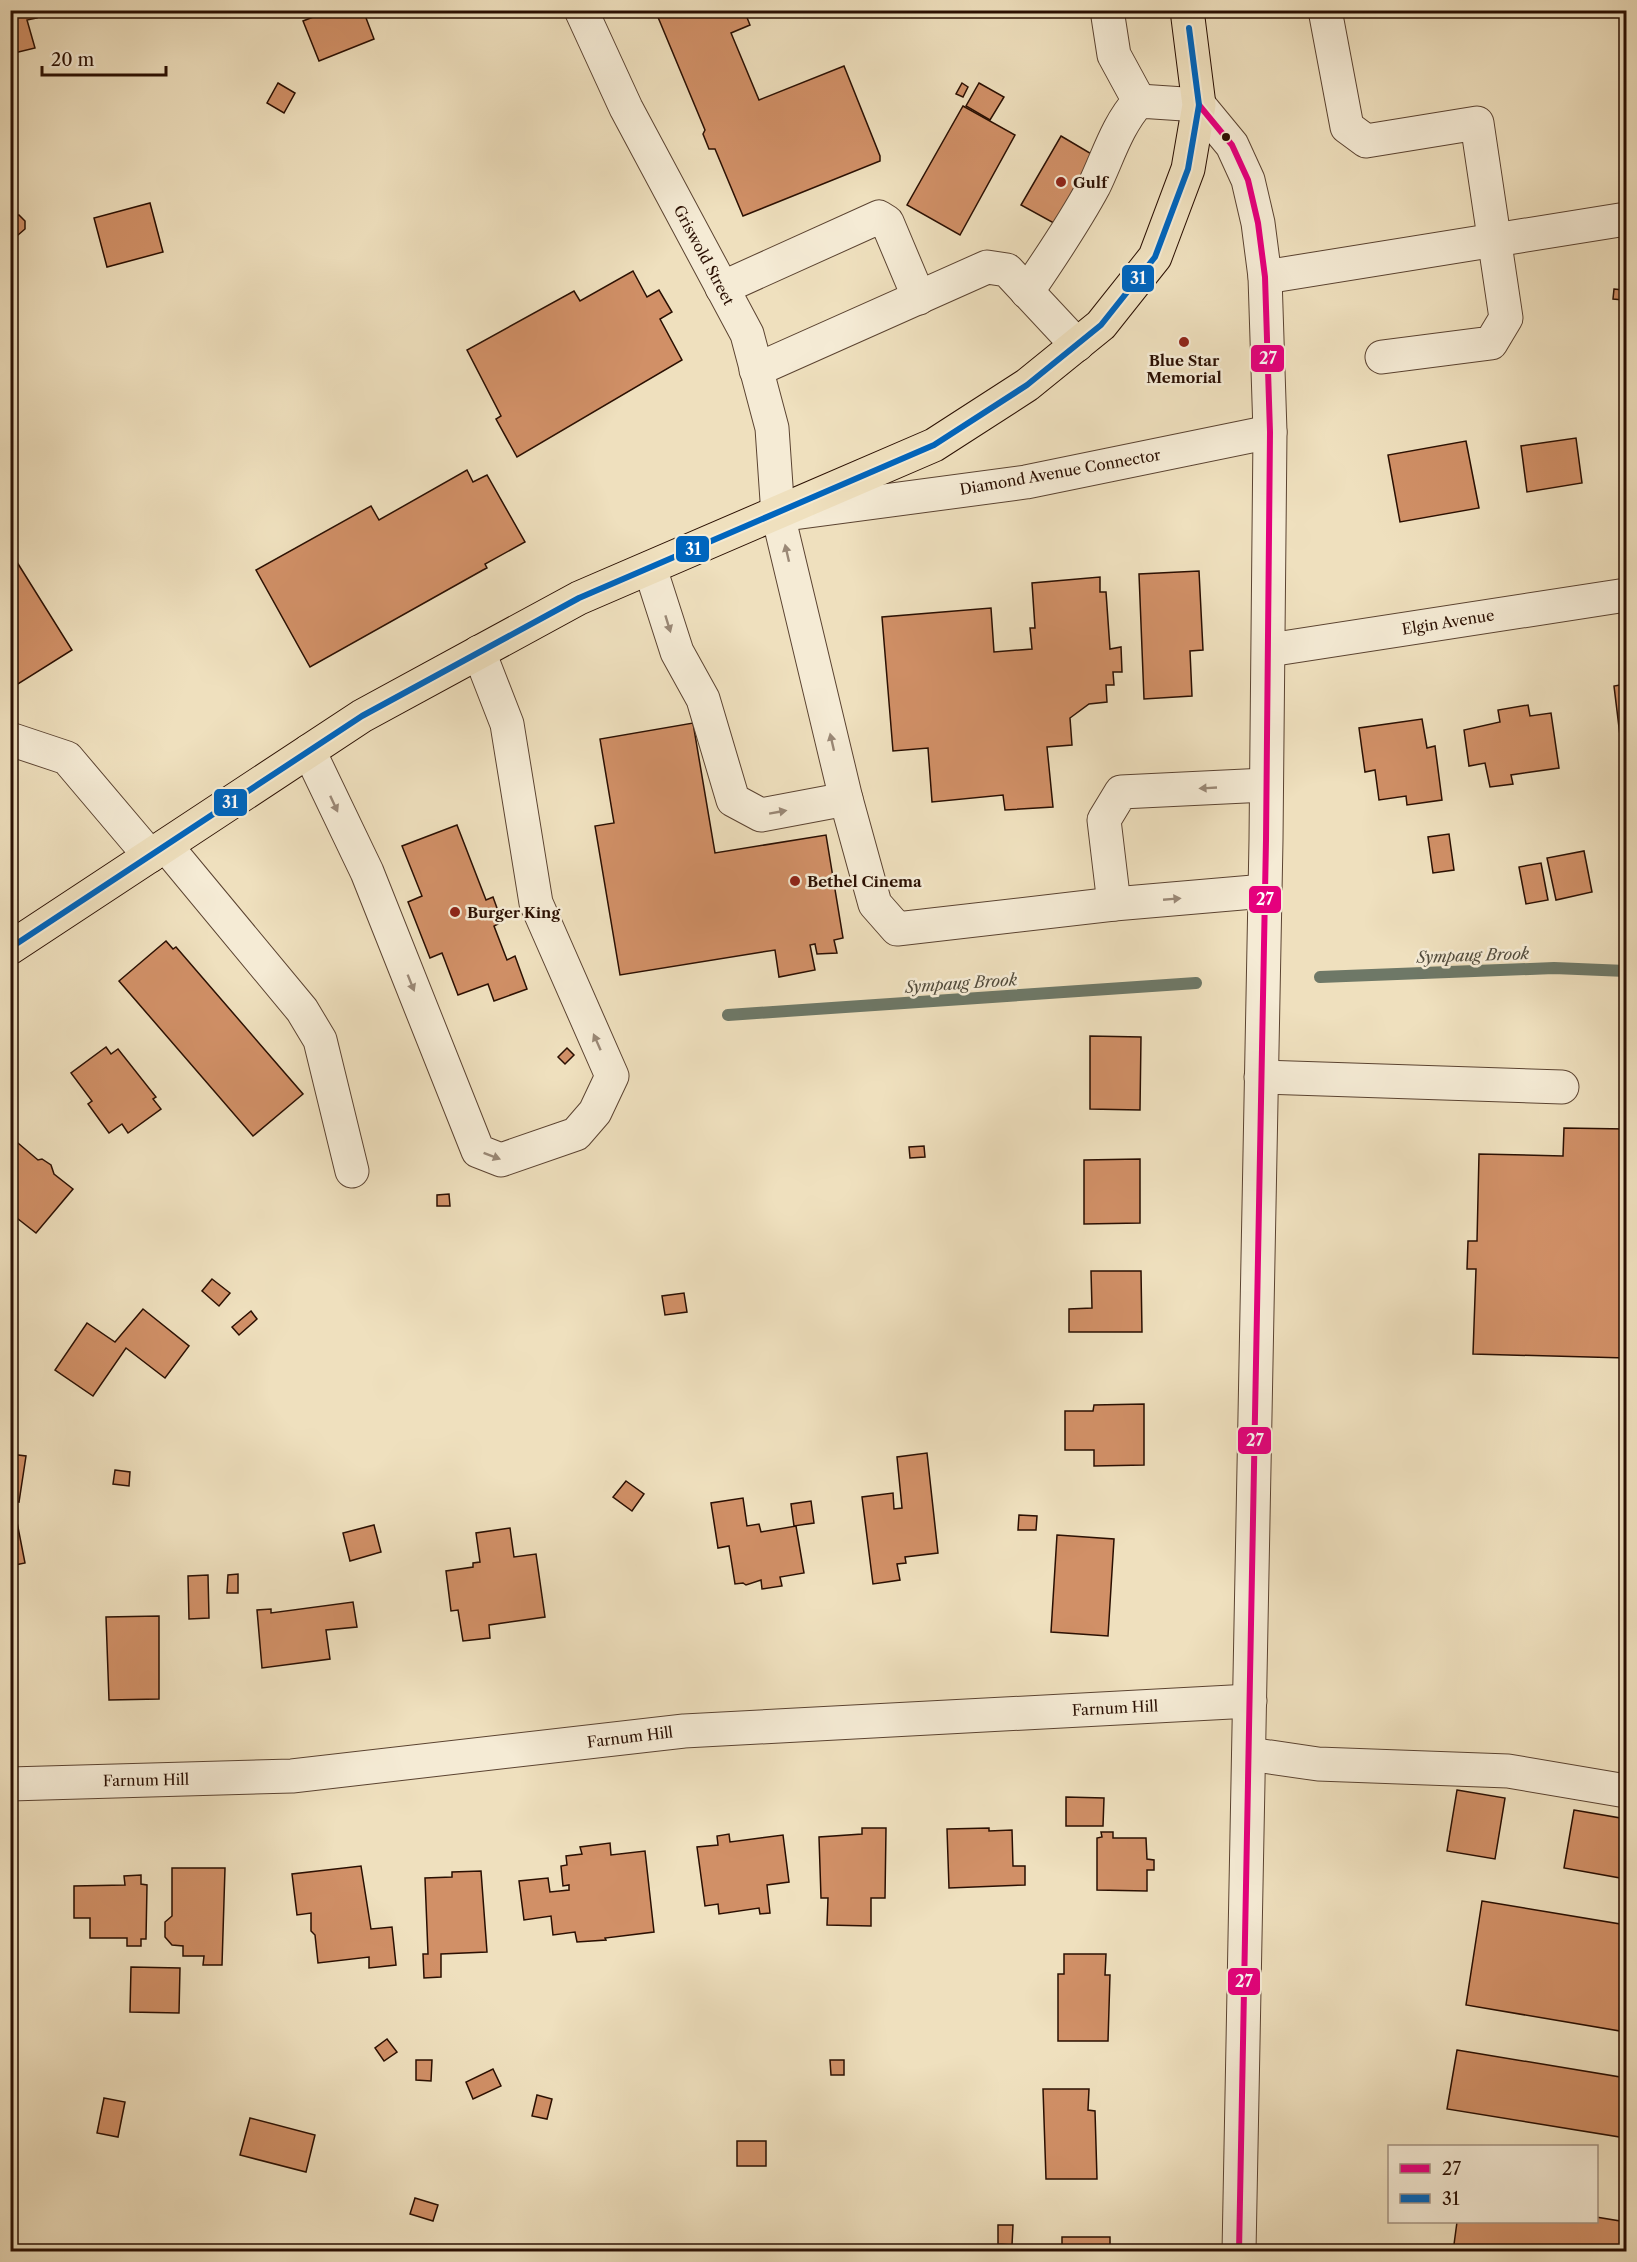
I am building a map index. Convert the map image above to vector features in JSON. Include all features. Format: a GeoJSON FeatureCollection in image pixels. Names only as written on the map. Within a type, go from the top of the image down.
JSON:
{"type":"FeatureCollection","features":[{"type":"Feature","properties":{"kind":"main road"},"geometry":{"type":"LineString","coordinates":[[10,948],[362,716],[579,598],[778,515],[934,446],[1027,385],[1101,326],[1155,257],[1188,169],[1198,105],[1187,10]]}},
{"type":"Feature","properties":{"kind":"street","name":"Griswold Street"},"geometry":{"type":"LineString","coordinates":[[581,10],[626,108],[747,334],[772,428],[778,515],[846,799],[875,904],[897,929],[1114,904]]}},
{"type":"Feature","properties":{"kind":"street"},"geometry":{"type":"LineString","coordinates":[[1107,10],[1114,55],[1139,100]]}},
{"type":"Feature","properties":{"kind":"street"},"geometry":{"type":"LineString","coordinates":[[1325,10],[1347,127],[1356,134],[1366,141],[1477,123],[1506,318],[1491,342],[1382,357]]}},
{"type":"Feature","properties":{"kind":"street"},"geometry":{"type":"LineString","coordinates":[[1139,100],[1198,105],[1232,144],[1248,180],[1258,223],[1266,276],[1270,432],[1269,650],[1239,2252]]}},
{"type":"Feature","properties":{"kind":"street"},"geometry":{"type":"LineString","coordinates":[[1027,292],[1071,229],[1107,159],[1125,116],[1139,100]]}},
{"type":"Feature","properties":{"kind":"street"},"geometry":{"type":"LineString","coordinates":[[722,288],[879,217],[887,222],[919,298]]}},
{"type":"Feature","properties":{"kind":"street"},"geometry":{"type":"LineString","coordinates":[[1266,276],[1495,242],[1626,219]]}},
{"type":"Feature","properties":{"kind":"street"},"geometry":{"type":"LineString","coordinates":[[756,370],[987,267],[1007,270],[1077,345]]}},
{"type":"Feature","properties":{"kind":"street","name":"Diamond Avenue Connector"},"geometry":{"type":"LineString","coordinates":[[778,515],[1026,482],[1270,432]]}},
{"type":"Feature","properties":{"kind":"street"},"geometry":{"type":"LineString","coordinates":[[650,568],[676,652],[703,699],[734,800],[760,815],[846,799]]}},
{"type":"Feature","properties":{"kind":"street","name":"Elgin Avenue"},"geometry":{"type":"LineString","coordinates":[[1269,650],[1626,595]]}},
{"type":"Feature","properties":{"kind":"street"},"geometry":{"type":"LineString","coordinates":[[309,751],[367,872],[478,1151],[501,1160],[576,1134],[595,1112],[612,1076],[536,903],[507,724],[479,652]]}},
{"type":"Feature","properties":{"kind":"street"},"geometry":{"type":"LineString","coordinates":[[10,740],[67,758],[158,851],[308,1020],[320,1041],[352,1171]]}},
{"type":"Feature","properties":{"kind":"street"},"geometry":{"type":"LineString","coordinates":[[1264,891],[1114,904],[1104,820],[1121,792],[1266,785]]}},
{"type":"Feature","properties":{"kind":"street"},"geometry":{"type":"LineString","coordinates":[[1261,1077],[1562,1087]]}},
{"type":"Feature","properties":{"kind":"street","name":"Farnum Hill"},"geometry":{"type":"LineString","coordinates":[[10,1784],[292,1776],[684,1731],[1250,1701]]}},
{"type":"Feature","properties":{"kind":"street"},"geometry":{"type":"LineString","coordinates":[[1249,1754],[1318,1764],[1508,1771],[1626,1791]]}},
{"type":"Feature","properties":{"kind":"building"},"geometry":{"type":"Polygon","coordinates":[[[10,10],[35,10],[37,18],[27,20],[35,48],[10,54],[10,10]]]}},
{"type":"Feature","properties":{"kind":"building"},"geometry":{"type":"Polygon","coordinates":[[[331,10],[363,10],[374,39],[319,61],[303,21],[331,10]]]}},
{"type":"Feature","properties":{"kind":"building"},"geometry":{"type":"Polygon","coordinates":[[[655,10],[744,10],[750,25],[731,33],[759,100],[844,66],[880,161],[743,216],[715,149],[709,149],[703,134],[705,130],[655,10]]]}},
{"type":"Feature","properties":{"kind":"building"},"geometry":{"type":"Polygon","coordinates":[[[278,83],[295,93],[284,113],[267,103],[278,83]]]}},
{"type":"Feature","properties":{"kind":"building"},"geometry":{"type":"Polygon","coordinates":[[[962,83],[968,87],[963,97],[956,94],[962,83]]]}},
{"type":"Feature","properties":{"kind":"building"},"geometry":{"type":"Polygon","coordinates":[[[979,83],[1004,97],[990,120],[966,106],[979,83]]]}},
{"type":"Feature","properties":{"kind":"building"},"geometry":{"type":"Polygon","coordinates":[[[963,106],[1015,135],[960,235],[907,205],[963,106]]]}},
{"type":"Feature","properties":{"kind":"building","name":"Gulf"},"geometry":{"type":"Polygon","coordinates":[[[1061,136],[1100,159],[1061,227],[1021,205],[1061,136]]]}},
{"type":"Feature","properties":{"kind":"building"},"geometry":{"type":"Polygon","coordinates":[[[150,203],[163,252],[107,267],[94,218],[150,203]]]}},
{"type":"Feature","properties":{"kind":"building"},"geometry":{"type":"Polygon","coordinates":[[[11,215],[19,215],[25,221],[25,229],[18,235],[10,234],[11,215]]]}},
{"type":"Feature","properties":{"kind":"building"},"geometry":{"type":"Polygon","coordinates":[[[633,271],[647,297],[659,290],[672,312],[660,319],[682,360],[517,457],[496,419],[501,416],[467,350],[574,291],[580,301],[633,271]]]}},
{"type":"Feature","properties":{"kind":"building"},"geometry":{"type":"Polygon","coordinates":[[[1614,289],[1623,290],[1623,300],[1613,299],[1614,289]]]}},
{"type":"Feature","properties":{"kind":"building"},"geometry":{"type":"Polygon","coordinates":[[[1576,438],[1582,483],[1527,492],[1521,446],[1576,438]]]}},
{"type":"Feature","properties":{"kind":"building"},"geometry":{"type":"Polygon","coordinates":[[[1466,441],[1479,508],[1400,522],[1388,455],[1466,441]]]}},
{"type":"Feature","properties":{"kind":"building"},"geometry":{"type":"Polygon","coordinates":[[[467,470],[473,482],[487,475],[525,542],[485,564],[487,568],[310,667],[256,570],[371,506],[379,520],[467,470]]]}},
{"type":"Feature","properties":{"kind":"building"},"geometry":{"type":"Polygon","coordinates":[[[10,551],[72,650],[10,689],[10,551]]]}},
{"type":"Feature","properties":{"kind":"building"},"geometry":{"type":"Polygon","coordinates":[[[1199,571],[1203,650],[1190,651],[1192,696],[1144,699],[1139,574],[1199,571]]]}},
{"type":"Feature","properties":{"kind":"building"},"geometry":{"type":"Polygon","coordinates":[[[1100,577],[1100,592],[1106,592],[1110,649],[1121,647],[1122,672],[1113,672],[1114,685],[1106,685],[1107,702],[1089,704],[1070,718],[1072,745],[1047,747],[1053,807],[1005,810],[1003,795],[932,802],[928,748],[893,751],[882,617],[991,608],[994,652],[1032,649],[1030,628],[1035,628],[1032,583],[1100,577]]]}},
{"type":"Feature","properties":{"kind":"building"},"geometry":{"type":"Polygon","coordinates":[[[1626,684],[1626,777],[1625,777],[1614,686],[1626,684]]]}},
{"type":"Feature","properties":{"kind":"building"},"geometry":{"type":"Polygon","coordinates":[[[1528,705],[1530,716],[1551,713],[1559,768],[1511,775],[1513,784],[1490,787],[1485,763],[1469,766],[1464,730],[1500,722],[1498,710],[1528,705]]]}},
{"type":"Feature","properties":{"kind":"building"},"geometry":{"type":"Polygon","coordinates":[[[1422,719],[1427,748],[1435,746],[1442,800],[1407,805],[1406,796],[1379,800],[1375,770],[1365,772],[1359,728],[1422,719]]]}},
{"type":"Feature","properties":{"kind":"building"},"geometry":{"type":"Polygon","coordinates":[[[693,723],[715,853],[826,835],[843,938],[834,940],[837,953],[817,954],[815,944],[810,945],[815,970],[779,977],[775,950],[620,975],[595,826],[614,823],[600,739],[693,723]]]}},
{"type":"Feature","properties":{"kind":"building","name":"Burger King"},"geometry":{"type":"Polygon","coordinates":[[[457,825],[486,900],[493,897],[502,922],[494,926],[507,960],[515,956],[527,989],[494,1001],[488,984],[458,995],[442,953],[430,958],[408,902],[422,896],[402,846],[457,825]]]}},
{"type":"Feature","properties":{"kind":"building"},"geometry":{"type":"Polygon","coordinates":[[[1449,834],[1454,870],[1433,873],[1428,837],[1449,834]]]}},
{"type":"Feature","properties":{"kind":"building"},"geometry":{"type":"Polygon","coordinates":[[[1584,851],[1592,892],[1556,900],[1547,858],[1584,851]]]}},
{"type":"Feature","properties":{"kind":"building"},"geometry":{"type":"Polygon","coordinates":[[[1541,863],[1548,900],[1526,904],[1519,867],[1541,863]]]}},
{"type":"Feature","properties":{"kind":"building"},"geometry":{"type":"Polygon","coordinates":[[[166,941],[173,949],[176,947],[303,1094],[253,1136],[119,981],[166,941]]]}},
{"type":"Feature","properties":{"kind":"building"},"geometry":{"type":"Polygon","coordinates":[[[1090,1036],[1141,1037],[1140,1110],[1090,1109],[1090,1036]]]}},
{"type":"Feature","properties":{"kind":"building"},"geometry":{"type":"Polygon","coordinates":[[[106,1047],[111,1054],[118,1049],[156,1097],[153,1099],[161,1109],[128,1133],[122,1124],[109,1133],[88,1104],[92,1101],[71,1073],[106,1047]]]}},
{"type":"Feature","properties":{"kind":"building"},"geometry":{"type":"Polygon","coordinates":[[[567,1048],[574,1055],[565,1064],[558,1057],[567,1048]]]}},
{"type":"Feature","properties":{"kind":"building"},"geometry":{"type":"Polygon","coordinates":[[[1564,1128],[1626,1129],[1626,1358],[1473,1354],[1476,1269],[1467,1269],[1468,1241],[1477,1241],[1479,1154],[1563,1156],[1564,1128]]]}},
{"type":"Feature","properties":{"kind":"building"},"geometry":{"type":"Polygon","coordinates":[[[12,1138],[38,1160],[42,1159],[51,1165],[54,1174],[73,1189],[36,1233],[13,1215],[10,1216],[12,1138]]]}},
{"type":"Feature","properties":{"kind":"building"},"geometry":{"type":"Polygon","coordinates":[[[924,1146],[925,1157],[910,1158],[909,1147],[924,1146]]]}},
{"type":"Feature","properties":{"kind":"building"},"geometry":{"type":"Polygon","coordinates":[[[1140,1159],[1140,1223],[1084,1224],[1084,1160],[1140,1159]]]}},
{"type":"Feature","properties":{"kind":"building"},"geometry":{"type":"Polygon","coordinates":[[[449,1194],[450,1206],[437,1206],[437,1195],[449,1194]]]}},
{"type":"Feature","properties":{"kind":"building"},"geometry":{"type":"Polygon","coordinates":[[[1091,1271],[1141,1271],[1142,1332],[1069,1332],[1069,1309],[1092,1308],[1091,1271]]]}},
{"type":"Feature","properties":{"kind":"building"},"geometry":{"type":"Polygon","coordinates":[[[212,1279],[230,1293],[219,1306],[202,1291],[212,1279]]]}},
{"type":"Feature","properties":{"kind":"building"},"geometry":{"type":"Polygon","coordinates":[[[684,1293],[687,1312],[665,1315],[662,1296],[684,1293]]]}},
{"type":"Feature","properties":{"kind":"building"},"geometry":{"type":"Polygon","coordinates":[[[143,1309],[189,1346],[165,1378],[126,1348],[93,1396],[55,1370],[87,1323],[115,1342],[143,1309]]]}},
{"type":"Feature","properties":{"kind":"building"},"geometry":{"type":"Polygon","coordinates":[[[251,1311],[257,1319],[239,1335],[232,1327],[251,1311]]]}},
{"type":"Feature","properties":{"kind":"building"},"geometry":{"type":"Polygon","coordinates":[[[1144,1404],[1144,1465],[1094,1466],[1094,1450],[1065,1450],[1065,1411],[1093,1411],[1094,1405],[1144,1404]]]}},
{"type":"Feature","properties":{"kind":"building"},"geometry":{"type":"Polygon","coordinates":[[[927,1453],[938,1553],[905,1557],[906,1563],[897,1564],[900,1580],[873,1584],[862,1497],[893,1493],[894,1509],[902,1508],[897,1457],[927,1453]]]}},
{"type":"Feature","properties":{"kind":"building"},"geometry":{"type":"Polygon","coordinates":[[[10,1454],[26,1456],[19,1502],[10,1500],[10,1454]]]}},
{"type":"Feature","properties":{"kind":"building"},"geometry":{"type":"Polygon","coordinates":[[[115,1470],[130,1472],[129,1486],[113,1484],[115,1470]]]}},
{"type":"Feature","properties":{"kind":"building"},"geometry":{"type":"Polygon","coordinates":[[[626,1481],[644,1494],[632,1511],[613,1497],[626,1481]]]}},
{"type":"Feature","properties":{"kind":"building"},"geometry":{"type":"Polygon","coordinates":[[[743,1498],[747,1526],[759,1524],[761,1532],[796,1526],[804,1573],[780,1577],[782,1586],[762,1589],[761,1580],[746,1585],[735,1584],[729,1546],[718,1548],[711,1503],[743,1498]]]}},
{"type":"Feature","properties":{"kind":"building"},"geometry":{"type":"Polygon","coordinates":[[[811,1501],[814,1523],[794,1526],[791,1504],[811,1501]]]}},
{"type":"Feature","properties":{"kind":"building"},"geometry":{"type":"Polygon","coordinates":[[[1019,1515],[1037,1516],[1036,1530],[1018,1530],[1019,1515]]]}},
{"type":"Feature","properties":{"kind":"building"},"geometry":{"type":"Polygon","coordinates":[[[16,1517],[25,1563],[10,1566],[10,1518],[16,1517]]]}},
{"type":"Feature","properties":{"kind":"building"},"geometry":{"type":"Polygon","coordinates":[[[374,1525],[381,1552],[350,1561],[343,1533],[374,1525]]]}},
{"type":"Feature","properties":{"kind":"building"},"geometry":{"type":"Polygon","coordinates":[[[510,1528],[514,1557],[536,1554],[545,1617],[489,1625],[490,1638],[463,1641],[458,1610],[451,1611],[446,1571],[473,1567],[473,1563],[480,1562],[476,1533],[510,1528]]]}},
{"type":"Feature","properties":{"kind":"building"},"geometry":{"type":"Polygon","coordinates":[[[1057,1535],[1114,1539],[1108,1636],[1051,1632],[1057,1535]]]}},
{"type":"Feature","properties":{"kind":"building"},"geometry":{"type":"Polygon","coordinates":[[[238,1574],[238,1593],[227,1593],[228,1575],[238,1574]]]}},
{"type":"Feature","properties":{"kind":"building"},"geometry":{"type":"Polygon","coordinates":[[[208,1575],[209,1618],[189,1619],[188,1576],[208,1575]]]}},
{"type":"Feature","properties":{"kind":"building"},"geometry":{"type":"Polygon","coordinates":[[[353,1602],[357,1627],[326,1630],[330,1659],[262,1668],[257,1610],[271,1609],[271,1613],[353,1602]]]}},
{"type":"Feature","properties":{"kind":"building"},"geometry":{"type":"Polygon","coordinates":[[[159,1616],[159,1699],[109,1700],[106,1617],[159,1616]]]}},
{"type":"Feature","properties":{"kind":"building"},"geometry":{"type":"Polygon","coordinates":[[[1457,1790],[1505,1798],[1495,1859],[1447,1851],[1457,1790]]]}},
{"type":"Feature","properties":{"kind":"building"},"geometry":{"type":"Polygon","coordinates":[[[1066,1797],[1104,1798],[1103,1826],[1066,1826],[1066,1797]]]}},
{"type":"Feature","properties":{"kind":"building"},"geometry":{"type":"Polygon","coordinates":[[[1574,1810],[1626,1819],[1626,1879],[1564,1868],[1574,1810]]]}},
{"type":"Feature","properties":{"kind":"building"},"geometry":{"type":"Polygon","coordinates":[[[862,1828],[886,1828],[885,1898],[871,1898],[871,1926],[827,1925],[828,1898],[821,1898],[819,1837],[862,1834],[862,1828]]]}},
{"type":"Feature","properties":{"kind":"building"},"geometry":{"type":"Polygon","coordinates":[[[989,1828],[989,1831],[1012,1830],[1013,1866],[1025,1866],[1025,1885],[949,1888],[947,1829],[989,1828]]]}},
{"type":"Feature","properties":{"kind":"building"},"geometry":{"type":"Polygon","coordinates":[[[1101,1832],[1113,1832],[1113,1838],[1146,1838],[1147,1859],[1154,1860],[1154,1870],[1147,1870],[1147,1891],[1097,1890],[1097,1838],[1102,1837],[1101,1832]]]}},
{"type":"Feature","properties":{"kind":"building"},"geometry":{"type":"Polygon","coordinates":[[[729,1834],[730,1842],[783,1835],[789,1882],[767,1885],[770,1913],[760,1914],[759,1908],[719,1914],[718,1904],[705,1906],[697,1847],[718,1845],[717,1836],[729,1834]]]}},
{"type":"Feature","properties":{"kind":"building"},"geometry":{"type":"Polygon","coordinates":[[[610,1843],[611,1855],[645,1851],[654,1932],[577,1942],[575,1932],[553,1935],[551,1916],[524,1920],[519,1881],[548,1878],[550,1892],[569,1890],[569,1885],[563,1886],[561,1866],[567,1865],[566,1856],[582,1854],[580,1847],[610,1843]]]}},
{"type":"Feature","properties":{"kind":"building"},"geometry":{"type":"Polygon","coordinates":[[[361,1866],[371,1929],[392,1927],[396,1965],[369,1968],[369,1957],[318,1963],[315,1935],[311,1931],[311,1913],[297,1915],[292,1874],[361,1866]]]}},
{"type":"Feature","properties":{"kind":"building"},"geometry":{"type":"Polygon","coordinates":[[[172,1868],[225,1868],[222,1965],[203,1965],[204,1956],[183,1956],[183,1946],[172,1945],[165,1937],[165,1922],[172,1916],[172,1868]]]}},
{"type":"Feature","properties":{"kind":"building"},"geometry":{"type":"Polygon","coordinates":[[[481,1871],[487,1952],[441,1954],[441,1977],[424,1978],[423,1954],[428,1954],[425,1878],[452,1877],[452,1872],[481,1871]]]}},
{"type":"Feature","properties":{"kind":"building"},"geometry":{"type":"Polygon","coordinates":[[[10,1875],[16,1875],[14,1963],[10,1963],[10,1875]]]}},
{"type":"Feature","properties":{"kind":"building"},"geometry":{"type":"Polygon","coordinates":[[[141,1875],[141,1884],[147,1885],[146,1939],[141,1939],[141,1946],[127,1946],[127,1938],[90,1938],[90,1918],[74,1918],[74,1886],[125,1885],[124,1876],[141,1875]]]}},
{"type":"Feature","properties":{"kind":"building"},"geometry":{"type":"Polygon","coordinates":[[[1482,1901],[1626,1925],[1626,2032],[1466,2005],[1482,1901]]]}},
{"type":"Feature","properties":{"kind":"building"},"geometry":{"type":"Polygon","coordinates":[[[1064,1954],[1106,1954],[1105,1975],[1110,1975],[1108,2041],[1058,2041],[1058,1974],[1064,1974],[1064,1954]]]}},
{"type":"Feature","properties":{"kind":"building"},"geometry":{"type":"Polygon","coordinates":[[[131,1967],[180,1968],[179,2013],[130,2012],[131,1967]]]}},
{"type":"Feature","properties":{"kind":"building"},"geometry":{"type":"Polygon","coordinates":[[[387,2039],[397,2052],[384,2061],[375,2048],[387,2039]]]}},
{"type":"Feature","properties":{"kind":"building"},"geometry":{"type":"Polygon","coordinates":[[[1457,2050],[1626,2078],[1626,2138],[1447,2109],[1457,2050]]]}},
{"type":"Feature","properties":{"kind":"building"},"geometry":{"type":"Polygon","coordinates":[[[416,2060],[432,2060],[431,2081],[416,2080],[416,2060]]]}},
{"type":"Feature","properties":{"kind":"building"},"geometry":{"type":"Polygon","coordinates":[[[830,2060],[844,2060],[844,2075],[831,2075],[830,2060]]]}},
{"type":"Feature","properties":{"kind":"building"},"geometry":{"type":"Polygon","coordinates":[[[493,2069],[501,2086],[473,2099],[466,2082],[493,2069]]]}},
{"type":"Feature","properties":{"kind":"building"},"geometry":{"type":"Polygon","coordinates":[[[1043,2089],[1089,2089],[1088,2110],[1095,2111],[1097,2179],[1046,2179],[1043,2089]]]}},
{"type":"Feature","properties":{"kind":"building"},"geometry":{"type":"Polygon","coordinates":[[[537,2095],[552,2099],[547,2119],[532,2116],[537,2095]]]}},
{"type":"Feature","properties":{"kind":"building"},"geometry":{"type":"Polygon","coordinates":[[[104,2098],[125,2102],[118,2137],[97,2133],[104,2098]]]}},
{"type":"Feature","properties":{"kind":"building"},"geometry":{"type":"Polygon","coordinates":[[[250,2118],[315,2135],[306,2172],[240,2155],[250,2118]]]}},
{"type":"Feature","properties":{"kind":"building"},"geometry":{"type":"Polygon","coordinates":[[[737,2141],[766,2141],[766,2166],[737,2166],[737,2141]]]}},
{"type":"Feature","properties":{"kind":"building"},"geometry":{"type":"Polygon","coordinates":[[[415,2198],[438,2205],[433,2221],[410,2214],[415,2198]]]}},
{"type":"Feature","properties":{"kind":"building"},"geometry":{"type":"Polygon","coordinates":[[[1598,2217],[1626,2222],[1626,2252],[1453,2252],[1457,2223],[1598,2223],[1598,2217]]]}},
{"type":"Feature","properties":{"kind":"building"},"geometry":{"type":"Polygon","coordinates":[[[998,2225],[1013,2225],[1012,2245],[998,2244],[998,2225]]]}},
{"type":"Feature","properties":{"kind":"building"},"geometry":{"type":"Polygon","coordinates":[[[1062,2237],[1110,2237],[1110,2252],[1062,2252],[1062,2237]]]}},
{"type":"Feature","properties":{"kind":"waterway","name":"Sympaug Brook"},"geometry":{"type":"LineString","coordinates":[[1320,977],[1554,968],[1626,971]]}},
{"type":"Feature","properties":{"kind":"waterway","name":"Sympaug Brook"},"geometry":{"type":"LineString","coordinates":[[728,1015],[1196,983]]}},
{"type":"Feature","properties":{"kind":"transit line","name":"31"},"geometry":{"type":"LineString","coordinates":[[10,948],[362,716],[579,598],[934,445],[1027,385],[1101,325],[1155,257],[1188,169],[1199,105],[1189,28]]}},
{"type":"Feature","properties":{"kind":"transit line","name":"27"},"geometry":{"type":"LineString","coordinates":[[1199,105],[1232,145],[1248,180],[1258,223],[1265,277],[1270,432],[1266,840],[1239,2252]]}},
{"type":"Feature","properties":{"kind":"place","name":"Gulf"},"geometry":{"type":"Point","coordinates":[1061,182]}},
{"type":"Feature","properties":{"kind":"place","name":"Blue Star Memorial"},"geometry":{"type":"Point","coordinates":[1184,342]}},
{"type":"Feature","properties":{"kind":"place","name":"Bethel Cinema"},"geometry":{"type":"Point","coordinates":[795,881]}},
{"type":"Feature","properties":{"kind":"place","name":"Burger King"},"geometry":{"type":"Point","coordinates":[455,912]}}]}
